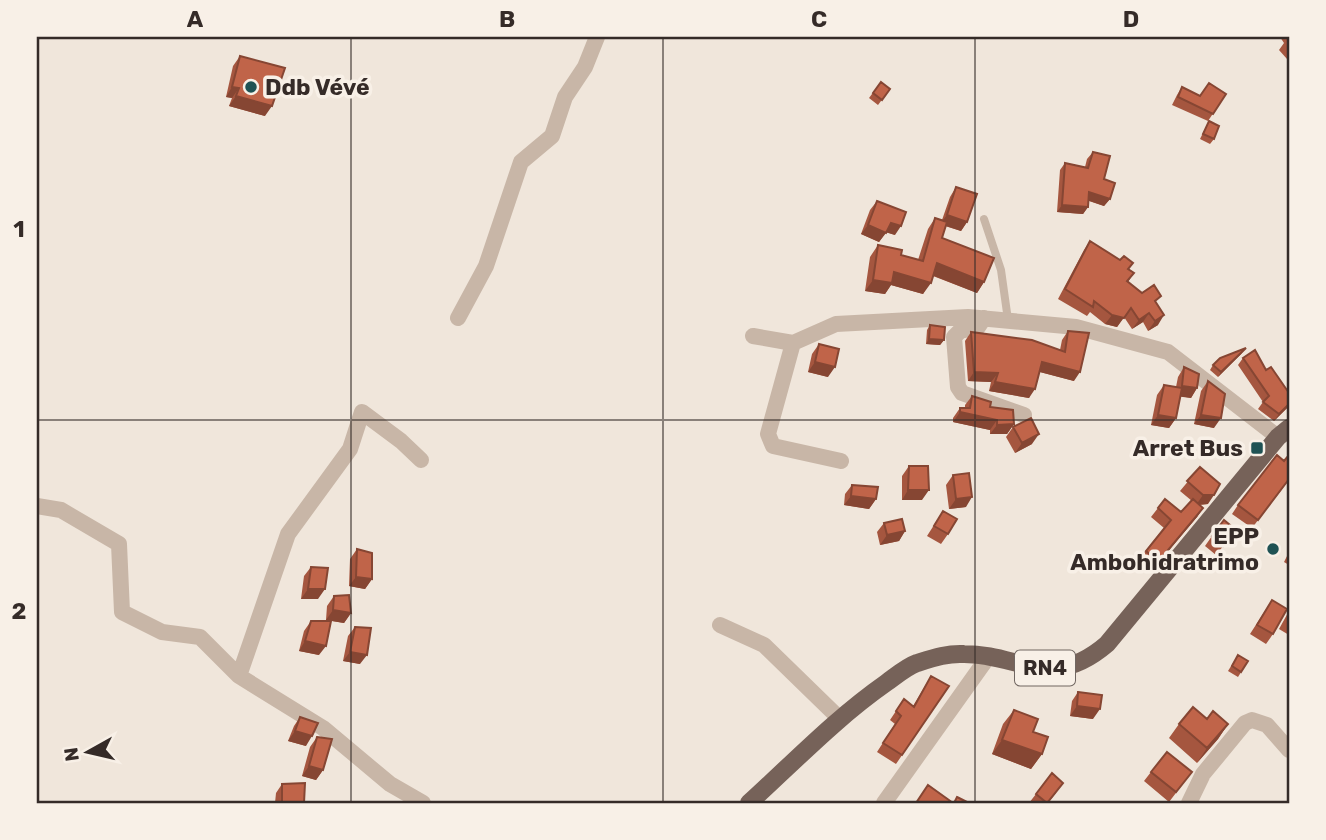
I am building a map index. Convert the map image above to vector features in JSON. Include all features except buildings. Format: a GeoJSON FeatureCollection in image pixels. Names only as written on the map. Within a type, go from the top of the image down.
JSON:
{"type":"FeatureCollection","features":[{"type":"Feature","properties":{"kind":"main road","name":"RN4"},"geometry":{"type":"LineString","coordinates":[[749,803],[839,718],[913,664],[943,655],[966,653],[1041,668],[1064,666],[1093,656],[1107,644],[1284,433]]}},
{"type":"Feature","properties":{"kind":"street"},"geometry":{"type":"LineString","coordinates":[[458,318],[486,266],[521,162],[552,136],[565,97],[585,67],[597,37]]}},
{"type":"Feature","properties":{"kind":"street"},"geometry":{"type":"LineString","coordinates":[[984,318],[978,327],[960,331],[954,337],[958,387],[962,393],[1024,415]]}},
{"type":"Feature","properties":{"kind":"street"},"geometry":{"type":"LineString","coordinates":[[752,336],[793,343],[836,324],[877,320],[984,318],[1076,327],[1168,352],[1284,433]]}},
{"type":"Feature","properties":{"kind":"street"},"geometry":{"type":"LineString","coordinates":[[793,343],[768,434],[773,446],[841,461]]}},
{"type":"Feature","properties":{"kind":"street"},"geometry":{"type":"LineString","coordinates":[[239,676],[288,534],[350,449],[362,412],[401,441],[421,460]]}},
{"type":"Feature","properties":{"kind":"street"},"geometry":{"type":"LineString","coordinates":[[37,506],[61,510],[119,544],[122,612],[162,632],[200,637],[239,676],[323,728],[390,784],[423,803]]}},
{"type":"Feature","properties":{"kind":"street"},"geometry":{"type":"LineString","coordinates":[[720,625],[764,645],[839,718]]}},
{"type":"Feature","properties":{"kind":"street"},"geometry":{"type":"LineString","coordinates":[[884,803],[988,657]]}},
{"type":"Feature","properties":{"kind":"street"},"geometry":{"type":"LineString","coordinates":[[1189,803],[1203,774],[1245,723],[1252,720],[1267,725],[1289,750]]}},
{"type":"Feature","properties":{"kind":"lane"},"geometry":{"type":"LineString","coordinates":[[985,219],[1001,270],[1008,320]]}},
{"type":"Feature","properties":{"kind":"place","name":"Ddb Vévé"},"geometry":{"type":"Point","coordinates":[251,87]}},
{"type":"Feature","properties":{"kind":"place","name":"Arret Bus"},"geometry":{"type":"Point","coordinates":[1257,448]}},
{"type":"Feature","properties":{"kind":"place","name":"EPP Ambohidratrimo"},"geometry":{"type":"Point","coordinates":[1273,549]}}]}
